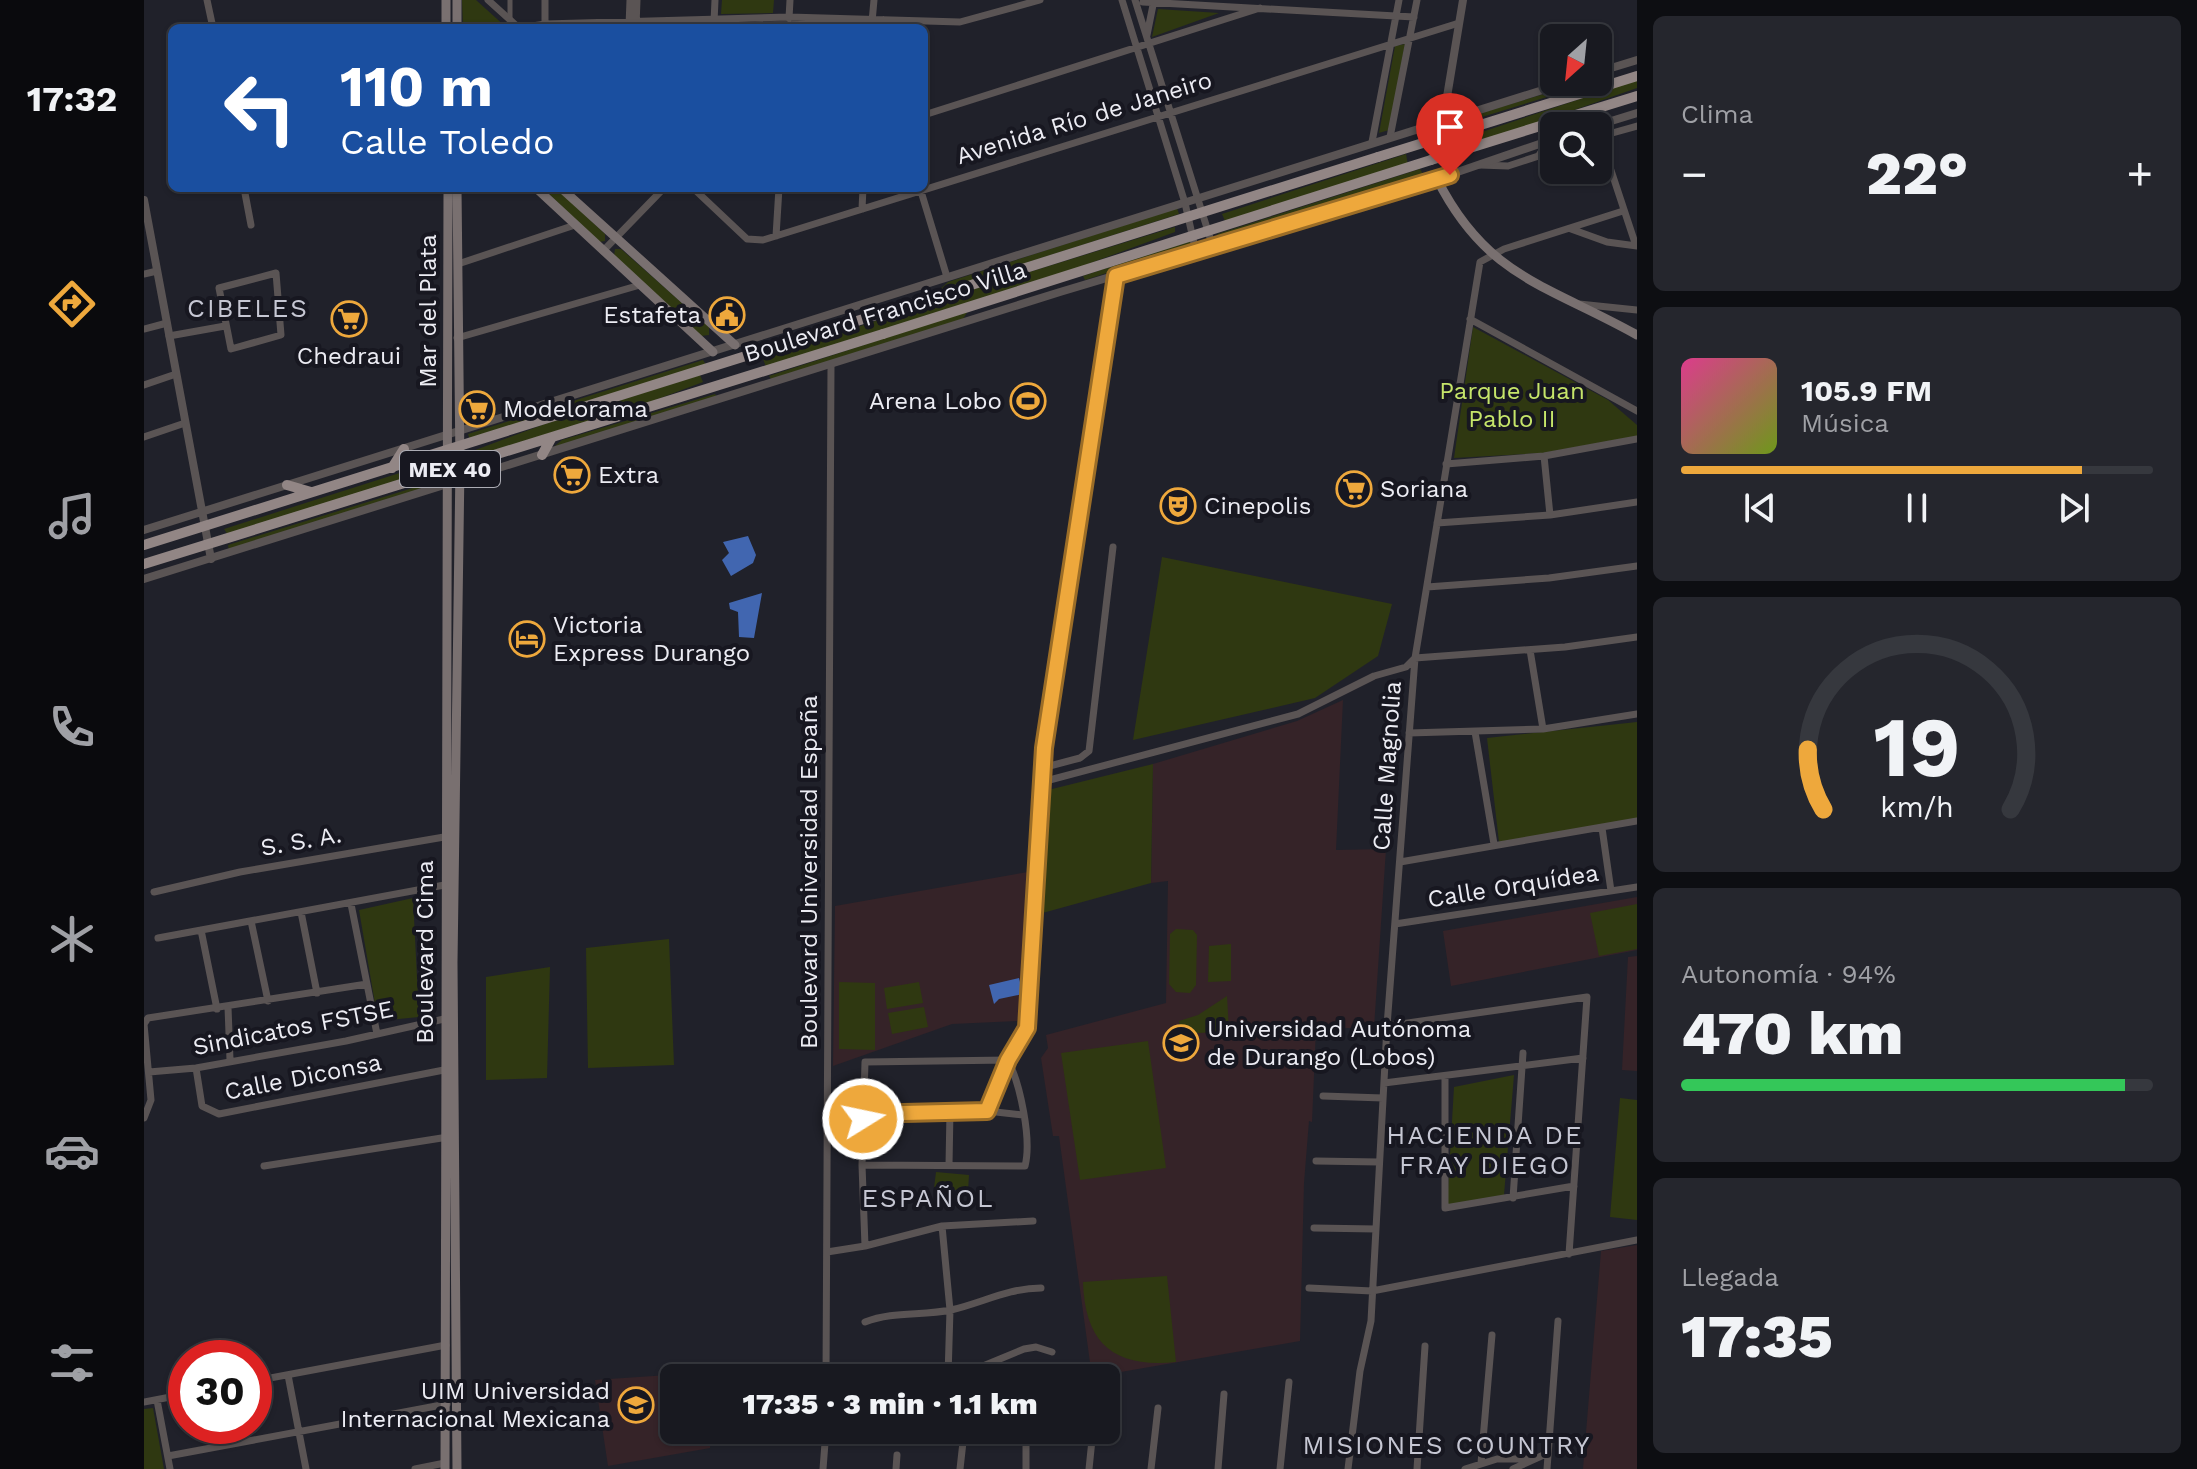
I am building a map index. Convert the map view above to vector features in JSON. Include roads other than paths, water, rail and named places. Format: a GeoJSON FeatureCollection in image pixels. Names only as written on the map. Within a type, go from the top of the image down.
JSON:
{"type":"FeatureCollection","features":[{"type":"Feature","properties":{"kind":"main road"},"geometry":{"type":"LineString","coordinates":[[446,0],[446,24]]}},
{"type":"Feature","properties":{"kind":"main road"},"geometry":{"type":"LineString","coordinates":[[457,0],[457,24]]}},
{"type":"Feature","properties":{"kind":"main road","name":"Boulevard Francisco Villa"},"geometry":{"type":"LineString","coordinates":[[144,545],[1637,76]]}},
{"type":"Feature","properties":{"kind":"main road","name":"Boulevard Francisco Villa"},"geometry":{"type":"LineString","coordinates":[[144,564],[1637,96]]}},
{"type":"Feature","properties":{"kind":"main road"},"geometry":{"type":"LineString","coordinates":[[1437,179],[1467,229],[1491,255],[1637,335]]}},
{"type":"Feature","properties":{"kind":"main road","name":"Mar del Plata"},"geometry":{"type":"LineString","coordinates":[[448,192],[453,340],[448,435]]}},
{"type":"Feature","properties":{"kind":"main road"},"geometry":{"type":"LineString","coordinates":[[453,340],[458,264],[457,192]]}},
{"type":"Feature","properties":{"kind":"main road"},"geometry":{"type":"LineString","coordinates":[[540,192],[713,352]]}},
{"type":"Feature","properties":{"kind":"main road"},"geometry":{"type":"LineString","coordinates":[[565,192],[735,345]]}},
{"type":"Feature","properties":{"kind":"main road","name":"Boulevard Cima"},"geometry":{"type":"LineString","coordinates":[[450,1069],[444,1019],[450,884],[456,834],[460,466],[453,340]]}},
{"type":"Feature","properties":{"kind":"main road","name":"Boulevard Cima"},"geometry":{"type":"LineString","coordinates":[[448,435],[445,837],[450,884],[457,1469]]}},
{"type":"Feature","properties":{"kind":"main road"},"geometry":{"type":"LineString","coordinates":[[542,455],[552,437]]}},
{"type":"Feature","properties":{"kind":"main road"},"geometry":{"type":"LineString","coordinates":[[391,468],[404,449]]}},
{"type":"Feature","properties":{"kind":"main road"},"geometry":{"type":"LineString","coordinates":[[287,485],[313,492]]}},
{"type":"Feature","properties":{"kind":"main road","name":"Boulevard Cima"},"geometry":{"type":"LineString","coordinates":[[445,1466],[452,1203]]}},
{"type":"Feature","properties":{"kind":"street"},"geometry":{"type":"LineString","coordinates":[[207,0],[212,24]]}},
{"type":"Feature","properties":{"kind":"street"},"geometry":{"type":"LineString","coordinates":[[488,0],[515,24]]}},
{"type":"Feature","properties":{"kind":"street"},"geometry":{"type":"LineString","coordinates":[[510,0],[510,20]]}},
{"type":"Feature","properties":{"kind":"street"},"geometry":{"type":"LineString","coordinates":[[545,0],[545,24]]}},
{"type":"Feature","properties":{"kind":"street"},"geometry":{"type":"LineString","coordinates":[[630,0],[633,24]]}},
{"type":"Feature","properties":{"kind":"street"},"geometry":{"type":"LineString","coordinates":[[633,24],[637,0]]}},
{"type":"Feature","properties":{"kind":"street"},"geometry":{"type":"LineString","coordinates":[[715,0],[713,24],[872,23],[883,20],[967,22],[1040,0]]}},
{"type":"Feature","properties":{"kind":"street"},"geometry":{"type":"LineString","coordinates":[[788,23],[790,0]]}},
{"type":"Feature","properties":{"kind":"street"},"geometry":{"type":"LineString","coordinates":[[872,23],[874,0]]}},
{"type":"Feature","properties":{"kind":"street"},"geometry":{"type":"LineString","coordinates":[[1122,0],[1185,203],[1196,252]]}},
{"type":"Feature","properties":{"kind":"street"},"geometry":{"type":"LineString","coordinates":[[1294,10],[1296,0]]}},
{"type":"Feature","properties":{"kind":"street"},"geometry":{"type":"LineString","coordinates":[[1313,11],[1315,0]]}},
{"type":"Feature","properties":{"kind":"street"},"geometry":{"type":"LineString","coordinates":[[1372,142],[1399,0]]}},
{"type":"Feature","properties":{"kind":"street"},"geometry":{"type":"LineString","coordinates":[[1390,137],[1417,0]]}},
{"type":"Feature","properties":{"kind":"street"},"geometry":{"type":"LineString","coordinates":[[1443,121],[1463,0]]}},
{"type":"Feature","properties":{"kind":"street"},"geometry":{"type":"LineString","coordinates":[[1213,247],[1140,16],[1140,1],[1227,3],[1260,8],[1414,17]]}},
{"type":"Feature","properties":{"kind":"street"},"geometry":{"type":"LineString","coordinates":[[1147,39],[1154,1]]}},
{"type":"Feature","properties":{"kind":"street"},"geometry":{"type":"LineString","coordinates":[[928,114],[1147,39],[1260,8]]}},
{"type":"Feature","properties":{"kind":"street","name":"Avenida Río de Janeiro"},"geometry":{"type":"LineString","coordinates":[[928,187],[1459,23]]}},
{"type":"Feature","properties":{"kind":"street"},"geometry":{"type":"LineString","coordinates":[[1612,68],[1637,60]]}},
{"type":"Feature","properties":{"kind":"street","name":"Boulevard Francisco Villa"},"geometry":{"type":"LineString","coordinates":[[144,530],[1540,91]]}},
{"type":"Feature","properties":{"kind":"street"},"geometry":{"type":"LineString","coordinates":[[1612,121],[1637,113]]}},
{"type":"Feature","properties":{"kind":"street"},"geometry":{"type":"LineString","coordinates":[[1612,133],[1637,126]]}},
{"type":"Feature","properties":{"kind":"street","name":"Boulevard Francisco Villa"},"geometry":{"type":"LineString","coordinates":[[144,579],[1437,179],[1540,144]]}},
{"type":"Feature","properties":{"kind":"street","name":"Boulevard Francisco Villa"},"geometry":{"type":"LineString","coordinates":[[1478,165],[1508,166],[1539,156]]}},
{"type":"Feature","properties":{"kind":"street"},"geometry":{"type":"LineString","coordinates":[[1571,229],[1607,242],[1637,246],[1612,177]]}},
{"type":"Feature","properties":{"kind":"street"},"geometry":{"type":"LineString","coordinates":[[245,192],[251,225]]}},
{"type":"Feature","properties":{"kind":"street"},"geometry":{"type":"LineString","coordinates":[[603,251],[660,192]]}},
{"type":"Feature","properties":{"kind":"street","name":"Avenida Río de Janeiro"},"geometry":{"type":"LineString","coordinates":[[697,192],[747,239],[757,242],[911,192]]}},
{"type":"Feature","properties":{"kind":"street"},"geometry":{"type":"LineString","coordinates":[[703,198],[704,192]]}},
{"type":"Feature","properties":{"kind":"street"},"geometry":{"type":"LineString","coordinates":[[776,236],[779,192]]}},
{"type":"Feature","properties":{"kind":"street"},"geometry":{"type":"LineString","coordinates":[[862,209],[863,192]]}},
{"type":"Feature","properties":{"kind":"street"},"geometry":{"type":"LineString","coordinates":[[921,192],[947,277]]}},
{"type":"Feature","properties":{"kind":"street"},"geometry":{"type":"LineString","coordinates":[[144,200],[211,559]]}},
{"type":"Feature","properties":{"kind":"street"},"geometry":{"type":"LineString","coordinates":[[1491,255],[1623,211]]}},
{"type":"Feature","properties":{"kind":"street"},"geometry":{"type":"LineString","coordinates":[[458,264],[575,225]]}},
{"type":"Feature","properties":{"kind":"street","name":"Calle Magnolia"},"geometry":{"type":"LineString","coordinates":[[1348,1469],[1360,1371],[1371,1321],[1387,1026],[1415,658],[1480,262],[1491,255]]}},
{"type":"Feature","properties":{"kind":"street"},"geometry":{"type":"LineString","coordinates":[[144,274],[157,271]]}},
{"type":"Feature","properties":{"kind":"street"},"geometry":{"type":"LineString","coordinates":[[276,273],[281,335],[231,349],[225,326],[219,288],[276,273]]}},
{"type":"Feature","properties":{"kind":"street"},"geometry":{"type":"LineString","coordinates":[[987,1111],[1008,1060],[1025,1032],[1042,768],[1116,276]]}},
{"type":"Feature","properties":{"kind":"street"},"geometry":{"type":"LineString","coordinates":[[453,340],[640,285]]}},
{"type":"Feature","properties":{"kind":"street"},"geometry":{"type":"LineString","coordinates":[[1577,304],[1637,310]]}},
{"type":"Feature","properties":{"kind":"street"},"geometry":{"type":"LineString","coordinates":[[1470,319],[1637,411]]}},
{"type":"Feature","properties":{"kind":"street"},"geometry":{"type":"LineString","coordinates":[[144,329],[167,323]]}},
{"type":"Feature","properties":{"kind":"street"},"geometry":{"type":"LineString","coordinates":[[169,336],[225,326]]}},
{"type":"Feature","properties":{"kind":"street","name":"Boulevard Universidad España"},"geometry":{"type":"LineString","coordinates":[[826,1364],[831,365]]}},
{"type":"Feature","properties":{"kind":"street"},"geometry":{"type":"LineString","coordinates":[[144,385],[176,374]]}},
{"type":"Feature","properties":{"kind":"street"},"geometry":{"type":"LineString","coordinates":[[144,437],[185,423]]}},
{"type":"Feature","properties":{"kind":"street"},"geometry":{"type":"LineString","coordinates":[[1446,464],[1544,456],[1637,439]]}},
{"type":"Feature","properties":{"kind":"street"},"geometry":{"type":"LineString","coordinates":[[1544,456],[1550,515]]}},
{"type":"Feature","properties":{"kind":"street"},"geometry":{"type":"LineString","coordinates":[[1437,523],[1550,515],[1637,502]]}},
{"type":"Feature","properties":{"kind":"street"},"geometry":{"type":"LineString","coordinates":[[1042,768],[1088,755],[1113,547]]}},
{"type":"Feature","properties":{"kind":"street"},"geometry":{"type":"LineString","coordinates":[[1427,587],[1549,578],[1637,566]]}},
{"type":"Feature","properties":{"kind":"street"},"geometry":{"type":"LineString","coordinates":[[1042,782],[1298,714],[1374,676],[1406,667],[1415,658],[1530,650],[1637,637]]}},
{"type":"Feature","properties":{"kind":"street"},"geometry":{"type":"LineString","coordinates":[[1530,650],[1543,729]]}},
{"type":"Feature","properties":{"kind":"street"},"geometry":{"type":"LineString","coordinates":[[1409,733],[1543,729],[1637,714]]}},
{"type":"Feature","properties":{"kind":"street"},"geometry":{"type":"LineString","coordinates":[[1475,732],[1494,844]]}},
{"type":"Feature","properties":{"kind":"street"},"geometry":{"type":"LineString","coordinates":[[1400,862],[1637,821]]}},
{"type":"Feature","properties":{"kind":"street"},"geometry":{"type":"LineString","coordinates":[[1602,828],[1611,891]]}},
{"type":"Feature","properties":{"kind":"street","name":"S. S. A."},"geometry":{"type":"LineString","coordinates":[[154,892],[240,872],[456,834]]}},
{"type":"Feature","properties":{"kind":"street"},"geometry":{"type":"LineString","coordinates":[[158,938],[450,884]]}},
{"type":"Feature","properties":{"kind":"street","name":"Calle Orquídea"},"geometry":{"type":"LineString","coordinates":[[1395,924],[1637,887]]}},
{"type":"Feature","properties":{"kind":"street"},"geometry":{"type":"LineString","coordinates":[[351,904],[377,1034]]}},
{"type":"Feature","properties":{"kind":"street"},"geometry":{"type":"LineString","coordinates":[[301,912],[317,993]]}},
{"type":"Feature","properties":{"kind":"street"},"geometry":{"type":"LineString","coordinates":[[251,921],[268,1001]]}},
{"type":"Feature","properties":{"kind":"street"},"geometry":{"type":"LineString","coordinates":[[201,930],[217,1009]]}},
{"type":"Feature","properties":{"kind":"street"},"geometry":{"type":"LineString","coordinates":[[144,1118],[151,1100],[146,1020],[152,1016],[217,1009],[367,984]]}},
{"type":"Feature","properties":{"kind":"street"},"geometry":{"type":"LineString","coordinates":[[1387,1026],[1581,995],[1587,997],[1589,1003],[1569,1254]]}},
{"type":"Feature","properties":{"kind":"street"},"geometry":{"type":"LineString","coordinates":[[228,1007],[230,1060]]}},
{"type":"Feature","properties":{"kind":"street","name":"Sindicatos FSTSE"},"geometry":{"type":"LineString","coordinates":[[149,1072],[196,1068],[444,1019]]}},
{"type":"Feature","properties":{"kind":"street"},"geometry":{"type":"LineString","coordinates":[[1513,1198],[1523,1053]]}},
{"type":"Feature","properties":{"kind":"street"},"geometry":{"type":"LineString","coordinates":[[1384,1083],[1583,1058]]}},
{"type":"Feature","properties":{"kind":"street"},"geometry":{"type":"LineString","coordinates":[[865,1246],[862,1104],[863,1071],[867,1060],[1008,1060]]}},
{"type":"Feature","properties":{"kind":"street"},"geometry":{"type":"LineString","coordinates":[[862,1165],[1025,1166],[1023,1115],[1016,1077],[1008,1060]]}},
{"type":"Feature","properties":{"kind":"street","name":"Calle Diconsa"},"geometry":{"type":"LineString","coordinates":[[196,1068],[205,1110],[229,1112],[450,1069]]}},
{"type":"Feature","properties":{"kind":"street"},"geometry":{"type":"LineString","coordinates":[[1445,1077],[1444,1207],[1455,1208],[1574,1186]]}},
{"type":"Feature","properties":{"kind":"street"},"geometry":{"type":"LineString","coordinates":[[1323,1096],[1383,1098]]}},
{"type":"Feature","properties":{"kind":"street"},"geometry":{"type":"LineString","coordinates":[[828,1104],[862,1104]]}},
{"type":"Feature","properties":{"kind":"street"},"geometry":{"type":"LineString","coordinates":[[828,1120],[950,1111],[1023,1115]]}},
{"type":"Feature","properties":{"kind":"street"},"geometry":{"type":"LineString","coordinates":[[949,1165],[950,1111]]}},
{"type":"Feature","properties":{"kind":"street"},"geometry":{"type":"LineString","coordinates":[[264,1166],[452,1136]]}},
{"type":"Feature","properties":{"kind":"street"},"geometry":{"type":"LineString","coordinates":[[1316,1161],[1379,1162]]}},
{"type":"Feature","properties":{"kind":"street"},"geometry":{"type":"LineString","coordinates":[[827,1252],[865,1246],[942,1226],[1033,1221]]}},
{"type":"Feature","properties":{"kind":"street"},"geometry":{"type":"LineString","coordinates":[[942,1226],[950,1310],[948,1364]]}},
{"type":"Feature","properties":{"kind":"street"},"geometry":{"type":"LineString","coordinates":[[1314,1228],[1376,1229]]}},
{"type":"Feature","properties":{"kind":"street"},"geometry":{"type":"LineString","coordinates":[[1309,1288],[1372,1291],[1637,1240]]}},
{"type":"Feature","properties":{"kind":"street"},"geometry":{"type":"LineString","coordinates":[[865,1322],[888,1314],[950,1310],[1003,1293],[1041,1288]]}},
{"type":"Feature","properties":{"kind":"street"},"geometry":{"type":"LineString","coordinates":[[1547,1469],[1558,1321]]}},
{"type":"Feature","properties":{"kind":"street"},"geometry":{"type":"LineString","coordinates":[[1481,1463],[1492,1335]]}},
{"type":"Feature","properties":{"kind":"street"},"geometry":{"type":"LineString","coordinates":[[272,1378],[446,1345]]}},
{"type":"Feature","properties":{"kind":"street"},"geometry":{"type":"LineString","coordinates":[[1417,1469],[1425,1346]]}},
{"type":"Feature","properties":{"kind":"street"},"geometry":{"type":"LineString","coordinates":[[982,1364],[1024,1349],[1036,1347],[1052,1352]]}},
{"type":"Feature","properties":{"kind":"street"},"geometry":{"type":"LineString","coordinates":[[288,1375],[306,1469]]}},
{"type":"Feature","properties":{"kind":"street"},"geometry":{"type":"LineString","coordinates":[[1280,1469],[1289,1382]]}},
{"type":"Feature","properties":{"kind":"street"},"geometry":{"type":"LineString","coordinates":[[1218,1469],[1224,1394]]}},
{"type":"Feature","properties":{"kind":"street"},"geometry":{"type":"LineString","coordinates":[[144,1402],[168,1398]]}},
{"type":"Feature","properties":{"kind":"street"},"geometry":{"type":"LineString","coordinates":[[157,1400],[170,1469]]}},
{"type":"Feature","properties":{"kind":"street"},"geometry":{"type":"LineString","coordinates":[[168,1456],[457,1403]]}},
{"type":"Feature","properties":{"kind":"street"},"geometry":{"type":"LineString","coordinates":[[1151,1469],[1158,1408]]}},
{"type":"Feature","properties":{"kind":"street"},"geometry":{"type":"LineString","coordinates":[[823,1469],[825,1444]]}},
{"type":"Feature","properties":{"kind":"street"},"geometry":{"type":"LineString","coordinates":[[960,1469],[963,1444]]}},
{"type":"Feature","properties":{"kind":"street"},"geometry":{"type":"LineString","coordinates":[[1026,1444],[1026,1469]]}},
{"type":"Feature","properties":{"kind":"street"},"geometry":{"type":"LineString","coordinates":[[1089,1469],[1092,1444]]}},
{"type":"Feature","properties":{"kind":"street"},"geometry":{"type":"LineString","coordinates":[[1513,1469],[1529,1459],[1548,1453]]}},
{"type":"Feature","properties":{"kind":"street"},"geometry":{"type":"LineString","coordinates":[[896,1469],[897,1455]]}},
{"type":"Feature","properties":{"kind":"street"},"geometry":{"type":"LineString","coordinates":[[1465,1469],[1509,1457],[1529,1459]]}},
{"type":"Feature","properties":{"kind":"street"},"geometry":{"type":"LineString","coordinates":[[415,1469],[445,1466]]}},
{"type":"Feature","properties":{"kind":"water"},"geometry":{"type":"Polygon","coordinates":[[[748,536],[756,555],[753,563],[731,576],[722,560],[729,553],[723,542],[748,536]]]}},
{"type":"Feature","properties":{"kind":"water"},"geometry":{"type":"Polygon","coordinates":[[[762,593],[754,638],[739,637],[738,612],[730,609],[729,603],[762,593]]]}},
{"type":"Feature","properties":{"kind":"water"},"geometry":{"type":"Polygon","coordinates":[[[1019,978],[1023,994],[999,999],[994,1004],[989,985],[1019,978]]]}},
{"type":"Feature","properties":{"kind":"place","name":"Estafeta"},"geometry":{"type":"Point","coordinates":[727,315]}},
{"type":"Feature","properties":{"kind":"place","name":"Chedraui"},"geometry":{"type":"Point","coordinates":[349,319]}},
{"type":"Feature","properties":{"kind":"place","name":"Arena Lobo"},"geometry":{"type":"Point","coordinates":[1028,401]}},
{"type":"Feature","properties":{"kind":"place","name":"Modelorama"},"geometry":{"type":"Point","coordinates":[477,409]}},
{"type":"Feature","properties":{"kind":"place","name":"Extra"},"geometry":{"type":"Point","coordinates":[572,475]}},
{"type":"Feature","properties":{"kind":"place","name":"Soriana"},"geometry":{"type":"Point","coordinates":[1354,489]}},
{"type":"Feature","properties":{"kind":"place","name":"Cinepolis"},"geometry":{"type":"Point","coordinates":[1178,506]}},
{"type":"Feature","properties":{"kind":"place","name":"Victoria Express Durango"},"geometry":{"type":"Point","coordinates":[527,639]}},
{"type":"Feature","properties":{"kind":"place","name":"Universidad Autónoma de Durango (Lobos)"},"geometry":{"type":"Point","coordinates":[1181,1043]}},
{"type":"Feature","properties":{"kind":"place","name":"UIM Universidad Internacional Mexicana"},"geometry":{"type":"Point","coordinates":[636,1405]}},
{"type":"Feature","properties":{"kind":"district","name":"CIBELES"},"geometry":{"type":"Point","coordinates":[248,308]}},
{"type":"Feature","properties":{"kind":"district","name":"HACIENDA DE FRAY DIEGO"},"geometry":{"type":"Point","coordinates":[1485,1150]}},
{"type":"Feature","properties":{"kind":"district","name":"ESPAÑOL"},"geometry":{"type":"Point","coordinates":[928,1198]}},
{"type":"Feature","properties":{"kind":"district","name":"MISIONES COUNTRY"},"geometry":{"type":"Point","coordinates":[1447,1445]}},
{"type":"Feature","properties":{"kind":"park label","name":"Parque Juan Pablo II"},"geometry":{"type":"Point","coordinates":[1512,405]}}]}
